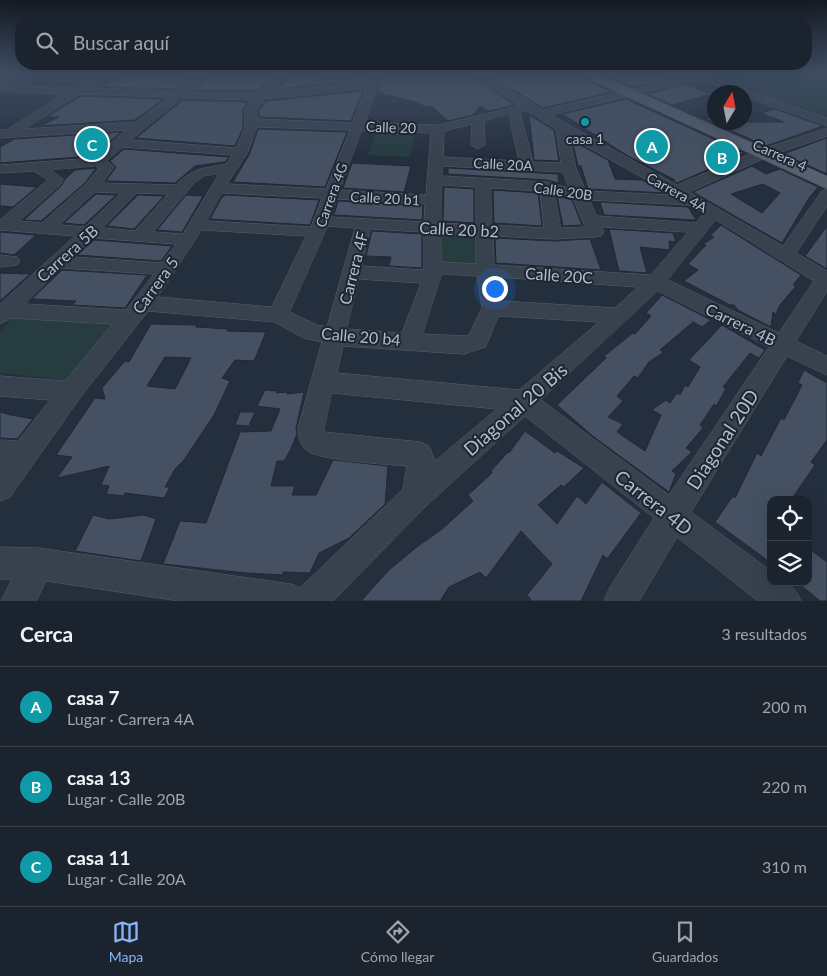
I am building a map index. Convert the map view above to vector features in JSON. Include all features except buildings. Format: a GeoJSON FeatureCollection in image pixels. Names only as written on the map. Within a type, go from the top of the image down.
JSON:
{"type":"FeatureCollection","features":[{"type":"Feature","properties":{"kind":"main road","name":"Carrera 4"},"geometry":{"type":"LineString","coordinates":[[651,101],[767,153],[827,183]]}},
{"type":"Feature","properties":{"kind":"main road","name":"Carrera 4"},"geometry":{"type":"LineString","coordinates":[[767,153],[827,176]]}},
{"type":"Feature","properties":{"kind":"street"},"geometry":{"type":"LineString","coordinates":[[3,136],[59,101]]}},
{"type":"Feature","properties":{"kind":"street"},"geometry":{"type":"LineString","coordinates":[[98,162],[139,126],[172,101]]}},
{"type":"Feature","properties":{"kind":"street","name":"Carrera 5"},"geometry":{"type":"LineString","coordinates":[[0,487],[13,453],[71,392],[137,310],[193,232],[217,188],[236,159],[252,123],[251,109],[257,101]]}},
{"type":"Feature","properties":{"kind":"street","name":"Carrera 4G"},"geometry":{"type":"LineString","coordinates":[[278,315],[319,226],[366,101]]}},
{"type":"Feature","properties":{"kind":"street","name":"Carrera 4A"},"geometry":{"type":"LineString","coordinates":[[515,101],[675,192],[702,214],[785,256],[826,280]]}},
{"type":"Feature","properties":{"kind":"street","name":"Calle 20"},"geometry":{"type":"LineString","coordinates":[[252,123],[438,128],[478,118],[583,101]]}},
{"type":"Feature","properties":{"kind":"street"},"geometry":{"type":"LineString","coordinates":[[770,101],[827,122]]}},
{"type":"Feature","properties":{"kind":"street"},"geometry":{"type":"LineString","coordinates":[[527,165],[528,110]]}},
{"type":"Feature","properties":{"kind":"street"},"geometry":{"type":"LineString","coordinates":[[478,118],[478,145]]}},
{"type":"Feature","properties":{"kind":"street"},"geometry":{"type":"LineString","coordinates":[[3,136],[139,126]]}},
{"type":"Feature","properties":{"kind":"street"},"geometry":{"type":"LineString","coordinates":[[562,127],[569,168],[594,227]]}},
{"type":"Feature","properties":{"kind":"street"},"geometry":{"type":"LineString","coordinates":[[410,340],[433,272],[432,227],[438,128]]}},
{"type":"Feature","properties":{"kind":"street"},"geometry":{"type":"LineString","coordinates":[[675,192],[767,153],[827,132]]}},
{"type":"Feature","properties":{"kind":"street"},"geometry":{"type":"LineString","coordinates":[[120,143],[236,159]]}},
{"type":"Feature","properties":{"kind":"street"},"geometry":{"type":"LineString","coordinates":[[139,237],[188,180],[200,173],[236,159]]}},
{"type":"Feature","properties":{"kind":"street","name":"Calle 20A"},"geometry":{"type":"LineString","coordinates":[[436,161],[569,168]]}},
{"type":"Feature","properties":{"kind":"street"},"geometry":{"type":"LineString","coordinates":[[2,171],[98,162],[107,167],[91,187],[46,229]]}},
{"type":"Feature","properties":{"kind":"street"},"geometry":{"type":"LineString","coordinates":[[2,225],[54,184],[56,179],[38,167]]}},
{"type":"Feature","properties":{"kind":"street","name":"Calle 20B"},"geometry":{"type":"LineString","coordinates":[[434,180],[547,187],[582,195],[702,214]]}},
{"type":"Feature","properties":{"kind":"street"},"geometry":{"type":"LineString","coordinates":[[483,183],[485,270],[492,308],[620,316]]}},
{"type":"Feature","properties":{"kind":"street"},"geometry":{"type":"LineString","coordinates":[[91,187],[179,190]]}},
{"type":"Feature","properties":{"kind":"street"},"geometry":{"type":"LineString","coordinates":[[547,187],[553,234]]}},
{"type":"Feature","properties":{"kind":"street","name":"Calle 20 b1"},"geometry":{"type":"LineString","coordinates":[[217,188],[433,200]]}},
{"type":"Feature","properties":{"kind":"street","name":"Carrera 5B"},"geometry":{"type":"LineString","coordinates":[[3,313],[133,189]]}},
{"type":"Feature","properties":{"kind":"street"},"geometry":{"type":"LineString","coordinates":[[785,256],[827,194]]}},
{"type":"Feature","properties":{"kind":"street","name":"Calle 20 b2"},"geometry":{"type":"LineString","coordinates":[[2,225],[139,237],[193,232],[364,224],[553,234],[702,214]]}},
{"type":"Feature","properties":{"kind":"street","name":"Diagonal 20 Bis"},"geometry":{"type":"LineString","coordinates":[[310,601],[416,496],[656,282],[702,214]]}},
{"type":"Feature","properties":{"kind":"street","name":"Carrera 4F"},"geometry":{"type":"LineString","coordinates":[[364,224],[311,428],[311,436],[314,441],[320,444],[416,454],[422,459],[416,496]]}},
{"type":"Feature","properties":{"kind":"street"},"geometry":{"type":"LineString","coordinates":[[56,262],[167,269]]}},
{"type":"Feature","properties":{"kind":"street","name":"Calle 20C"},"geometry":{"type":"LineString","coordinates":[[353,272],[485,270],[656,282]]}},
{"type":"Feature","properties":{"kind":"street","name":"Diagonal 20D"},"geometry":{"type":"LineString","coordinates":[[621,601],[672,516],[826,280]]}},
{"type":"Feature","properties":{"kind":"street","name":"Carrera 4B"},"geometry":{"type":"LineString","coordinates":[[656,282],[827,366]]}},
{"type":"Feature","properties":{"kind":"street","name":"Calle 20 b4"},"geometry":{"type":"LineString","coordinates":[[3,313],[137,310],[278,315],[312,332],[335,337],[410,340],[464,345],[477,341],[492,308]]}},
{"type":"Feature","properties":{"kind":"street"},"geometry":{"type":"LineString","coordinates":[[323,382],[524,401]]}},
{"type":"Feature","properties":{"kind":"street"},"geometry":{"type":"LineString","coordinates":[[0,386],[71,392]]}},
{"type":"Feature","properties":{"kind":"street","name":"Carrera 4D"},"geometry":{"type":"LineString","coordinates":[[524,401],[784,601]]}},
{"type":"Feature","properties":{"kind":"street"},"geometry":{"type":"LineString","coordinates":[[0,563],[38,564],[292,601]]}},
{"type":"Feature","properties":{"kind":"street"},"geometry":{"type":"LineString","coordinates":[[18,601],[38,564]]}},
{"type":"Feature","properties":{"kind":"green space"},"geometry":{"type":"Polygon","coordinates":[[[784,101],[827,101],[827,116],[784,101]]]}},
{"type":"Feature","properties":{"kind":"green space"},"geometry":{"type":"Polygon","coordinates":[[[377,128],[416,130],[410,157],[368,155],[377,128]]]}},
{"type":"Feature","properties":{"kind":"green space"},"geometry":{"type":"Polygon","coordinates":[[[440,231],[481,233],[482,267],[439,264],[440,231]]]}},
{"type":"Feature","properties":{"kind":"green space"},"geometry":{"type":"Polygon","coordinates":[[[13,317],[123,321],[74,381],[0,373],[0,331],[13,317]]]}},
{"type":"Feature","properties":{"kind":"place","name":"casa 1"},"geometry":{"type":"Point","coordinates":[585,122]}},
{"type":"Feature","properties":{"kind":"place","name":"casa 11"},"geometry":{"type":"Point","coordinates":[92,144]}},
{"type":"Feature","properties":{"kind":"place","name":"casa 7"},"geometry":{"type":"Point","coordinates":[652,146]}},
{"type":"Feature","properties":{"kind":"place","name":"casa 13"},"geometry":{"type":"Point","coordinates":[722,157]}}]}
